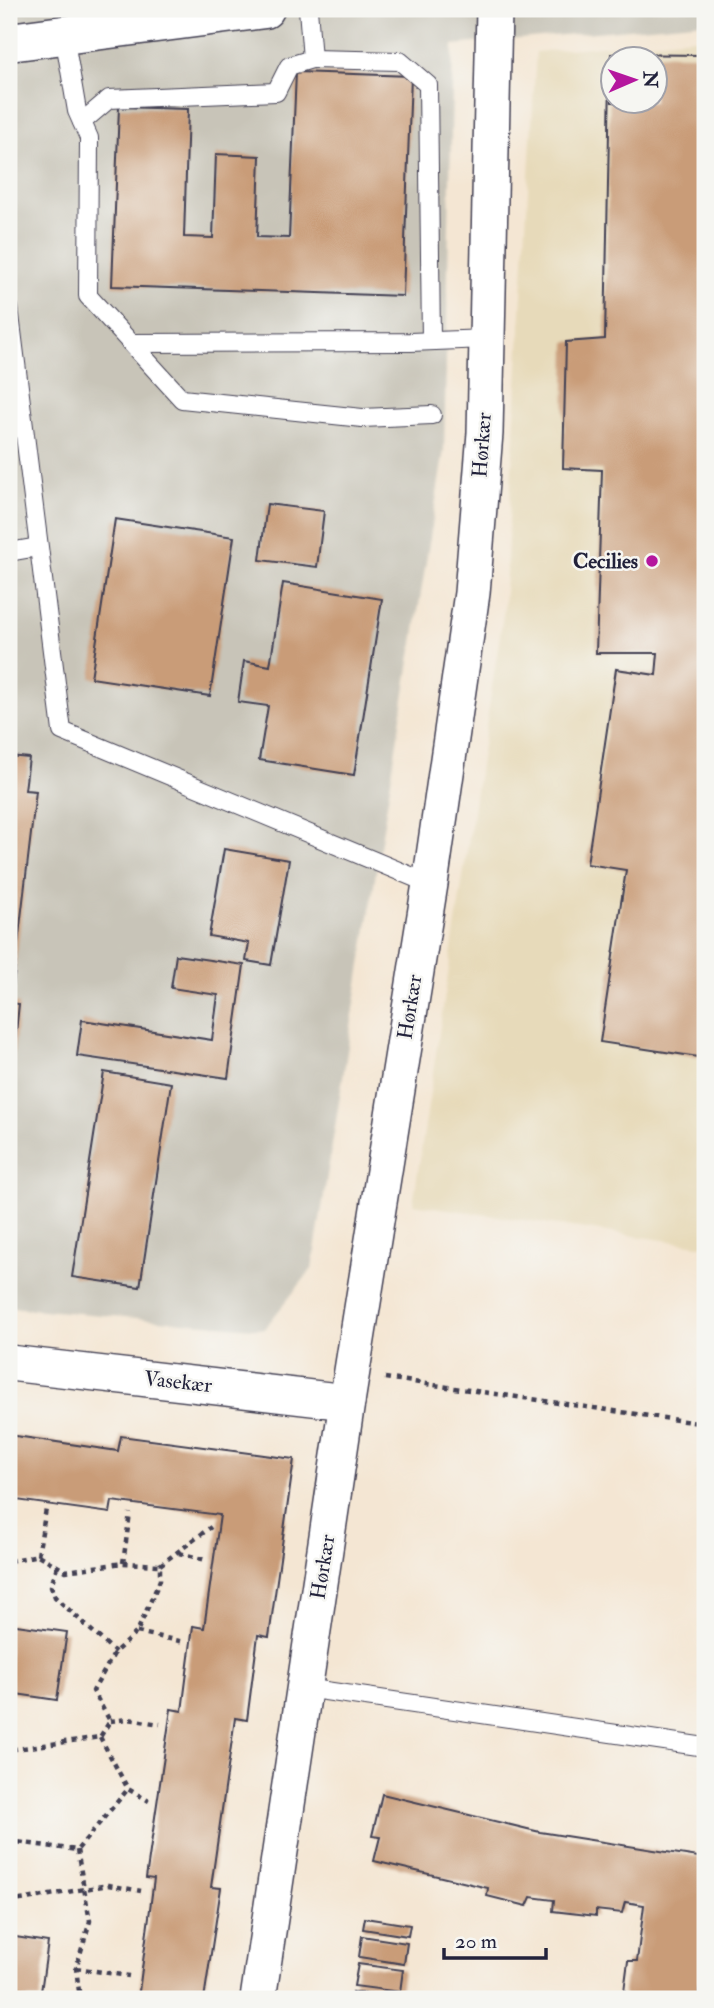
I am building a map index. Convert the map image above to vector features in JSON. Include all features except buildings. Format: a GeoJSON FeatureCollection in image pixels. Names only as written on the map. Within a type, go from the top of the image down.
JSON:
{"type":"FeatureCollection","features":[{"type":"Feature","properties":{"kind":"street"},"geometry":{"type":"LineString","coordinates":[[9,42],[64,34],[145,16],[265,9]]}},
{"type":"Feature","properties":{"kind":"street","name":"Hørkær"},"geometry":{"type":"LineString","coordinates":[[258,1999],[350,1387],[430,884],[472,593],[485,433],[494,9]]}},
{"type":"Feature","properties":{"kind":"street","name":"Vasekær"},"geometry":{"type":"LineString","coordinates":[[9,1363],[350,1387]]}},
{"type":"Feature","properties":{"kind":"lane"},"geometry":{"type":"LineString","coordinates":[[308,9],[312,59]]}},
{"type":"Feature","properties":{"kind":"lane"},"geometry":{"type":"LineString","coordinates":[[64,34],[77,111],[89,138],[88,296],[182,399],[362,418],[432,415]]}},
{"type":"Feature","properties":{"kind":"lane"},"geometry":{"type":"LineString","coordinates":[[82,122],[109,99],[276,92],[289,66],[312,59],[400,61],[428,85],[431,341]]}},
{"type":"Feature","properties":{"kind":"lane"},"geometry":{"type":"LineString","coordinates":[[9,307],[62,731],[430,884]]}},
{"type":"Feature","properties":{"kind":"lane"},"geometry":{"type":"LineString","coordinates":[[131,343],[486,339]]}},
{"type":"Feature","properties":{"kind":"lane"},"geometry":{"type":"LineString","coordinates":[[9,552],[38,547]]}},
{"type":"Feature","properties":{"kind":"lane"},"geometry":{"type":"LineString","coordinates":[[305,1688],[705,1747]]}},
{"type":"Feature","properties":{"kind":"path"},"geometry":{"type":"LineString","coordinates":[[350,1387],[705,1424]]}},
{"type":"Feature","properties":{"kind":"path"},"geometry":{"type":"LineString","coordinates":[[38,1555],[46,1509]]}},
{"type":"Feature","properties":{"kind":"path"},"geometry":{"type":"LineString","coordinates":[[123,1563],[130,1513]]}},
{"type":"Feature","properties":{"kind":"path"},"geometry":{"type":"LineString","coordinates":[[9,1561],[38,1555],[66,1571],[123,1563],[160,1565],[211,1527]]}},
{"type":"Feature","properties":{"kind":"path"},"geometry":{"type":"LineString","coordinates":[[178,1552],[206,1560]]}},
{"type":"Feature","properties":{"kind":"path"},"geometry":{"type":"LineString","coordinates":[[110,1721],[93,1691],[115,1652],[137,1632],[160,1580],[160,1565]]}},
{"type":"Feature","properties":{"kind":"path"},"geometry":{"type":"LineString","coordinates":[[57,1566],[51,1586],[55,1597],[115,1652]]}},
{"type":"Feature","properties":{"kind":"path"},"geometry":{"type":"LineString","coordinates":[[137,1632],[184,1642]]}},
{"type":"Feature","properties":{"kind":"path"},"geometry":{"type":"LineString","coordinates":[[9,1750],[100,1737],[110,1721],[128,1718],[160,1724]]}},
{"type":"Feature","properties":{"kind":"path"},"geometry":{"type":"LineString","coordinates":[[100,1737],[128,1789],[149,1801]]}},
{"type":"Feature","properties":{"kind":"path"},"geometry":{"type":"LineString","coordinates":[[76,1850],[128,1789]]}},
{"type":"Feature","properties":{"kind":"path"},"geometry":{"type":"LineString","coordinates":[[9,1841],[76,1850]]}},
{"type":"Feature","properties":{"kind":"path"},"geometry":{"type":"LineString","coordinates":[[76,1850],[90,1921],[75,1968],[80,1999]]}},
{"type":"Feature","properties":{"kind":"path"},"geometry":{"type":"LineString","coordinates":[[9,1902],[108,1885],[141,1891]]}},
{"type":"Feature","properties":{"kind":"path"},"geometry":{"type":"LineString","coordinates":[[75,1968],[129,1976]]}},
{"type":"Feature","properties":{"kind":"shaded area"},"geometry":{"type":"Polygon","coordinates":[[[9,9],[705,9],[705,22],[453,45],[444,450],[312,1269],[264,1329],[9,1307],[9,9]]]}},
{"type":"Feature","properties":{"kind":"shaded area"},"geometry":{"type":"Polygon","coordinates":[[[705,37],[705,1246],[413,1204],[504,609],[536,52],[598,46],[598,116],[668,116],[668,46],[604,46],[705,37]]]}},
{"type":"Feature","properties":{"kind":"place","name":"Cecilies"},"geometry":{"type":"Point","coordinates":[652,561]}}]}
